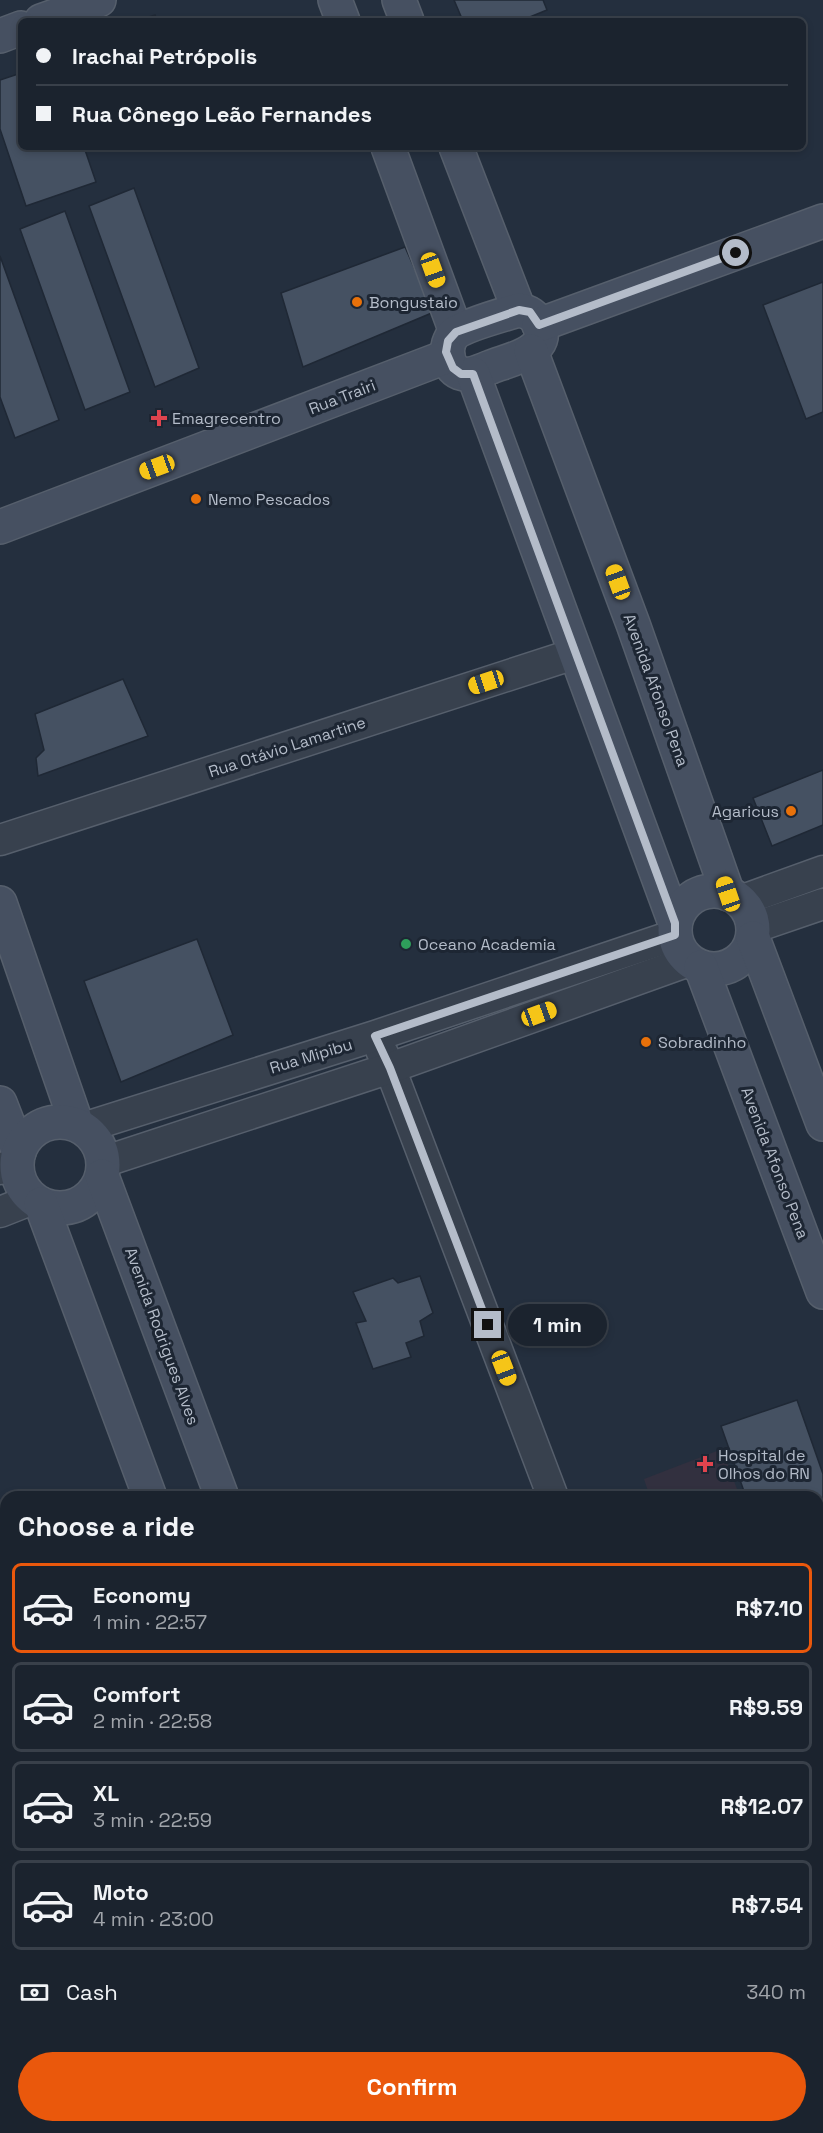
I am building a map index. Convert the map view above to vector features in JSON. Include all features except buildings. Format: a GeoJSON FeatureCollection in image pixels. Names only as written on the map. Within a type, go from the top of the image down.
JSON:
{"type":"FeatureCollection","features":[{"type":"Feature","properties":{"kind":"main road"},"geometry":{"type":"LineString","coordinates":[[49,18],[99,0]]}},
{"type":"Feature","properties":{"kind":"main road"},"geometry":{"type":"LineString","coordinates":[[335,0],[341,18]]}},
{"type":"Feature","properties":{"kind":"main road"},"geometry":{"type":"LineString","coordinates":[[399,0],[406,18]]}},
{"type":"Feature","properties":{"kind":"main road"},"geometry":{"type":"LineString","coordinates":[[0,36],[18,29]]}},
{"type":"Feature","properties":{"kind":"main road","name":"Avenida Afonso Pena"},"geometry":{"type":"LineString","coordinates":[[389,150],[459,354],[685,947],[823,1292]]}},
{"type":"Feature","properties":{"kind":"main road","name":"Avenida Afonso Pena"},"geometry":{"type":"LineString","coordinates":[[457,150],[530,328],[633,624],[823,1124]]}},
{"type":"Feature","properties":{"kind":"main road"},"geometry":{"type":"LineString","coordinates":[[459,354],[823,221]]}},
{"type":"Feature","properties":{"kind":"main road"},"geometry":{"type":"LineString","coordinates":[[459,354],[530,328]]}},
{"type":"Feature","properties":{"kind":"main road","name":"Rua Trairi"},"geometry":{"type":"LineString","coordinates":[[0,526],[459,354]]}},
{"type":"Feature","properties":{"kind":"main road"},"geometry":{"type":"LineString","coordinates":[[715,891],[744,915],[748,951],[739,961],[727,968],[714,970],[685,947],[680,910],[701,893],[715,891]]}},
{"type":"Feature","properties":{"kind":"main road"},"geometry":{"type":"LineString","coordinates":[[0,903],[80,1126]]}},
{"type":"Feature","properties":{"kind":"main road"},"geometry":{"type":"LineString","coordinates":[[0,1103],[12,1161],[18,1177],[24,1189],[37,1202],[148,1491]]}},
{"type":"Feature","properties":{"kind":"main road"},"geometry":{"type":"LineString","coordinates":[[12,1161],[32,1132],[54,1122],[80,1126],[94,1137],[100,1149],[103,1169],[93,1193],[78,1204],[60,1208],[37,1202]]}},
{"type":"Feature","properties":{"kind":"main road","name":"Avenida Rodrigues Alves"},"geometry":{"type":"LineString","coordinates":[[103,1169],[220,1491]]}},
{"type":"Feature","properties":{"kind":"street","name":"Rua Otávio Lamartine"},"geometry":{"type":"LineString","coordinates":[[0,840],[574,654]]}},
{"type":"Feature","properties":{"kind":"street"},"geometry":{"type":"LineString","coordinates":[[744,915],[823,871]]}},
{"type":"Feature","properties":{"kind":"street"},"geometry":{"type":"LineString","coordinates":[[744,915],[823,904]]}},
{"type":"Feature","properties":{"kind":"street"},"geometry":{"type":"LineString","coordinates":[[103,1169],[390,1068],[685,947]]}},
{"type":"Feature","properties":{"kind":"street","name":"Rua Mipibu"},"geometry":{"type":"LineString","coordinates":[[80,1126],[375,1036],[685,947]]}},
{"type":"Feature","properties":{"kind":"street"},"geometry":{"type":"LineString","coordinates":[[375,1036],[390,1068],[552,1491]]}},
{"type":"Feature","properties":{"kind":"street"},"geometry":{"type":"LineString","coordinates":[[0,1212],[37,1202]]}},
{"type":"Feature","properties":{"kind":"shaded area","name":"Hospital de Olhos do RN"},"geometry":{"type":"Polygon","coordinates":[[[722,1449],[738,1491],[648,1491],[644,1479],[722,1449]]]}},
{"type":"Feature","properties":{"kind":"place","name":"Bongustaio"},"geometry":{"type":"Point","coordinates":[357,302]}},
{"type":"Feature","properties":{"kind":"place","name":"Emagrecentro"},"geometry":{"type":"Point","coordinates":[159,418]}},
{"type":"Feature","properties":{"kind":"place","name":"Nemo Pescados"},"geometry":{"type":"Point","coordinates":[196,499]}},
{"type":"Feature","properties":{"kind":"place","name":"Agaricus"},"geometry":{"type":"Point","coordinates":[791,811]}},
{"type":"Feature","properties":{"kind":"place","name":"Oceano Academia"},"geometry":{"type":"Point","coordinates":[406,944]}},
{"type":"Feature","properties":{"kind":"place","name":"Sobradinho"},"geometry":{"type":"Point","coordinates":[646,1042]}},
{"type":"Feature","properties":{"kind":"place","name":"Hospital de Olhos do RN"},"geometry":{"type":"Point","coordinates":[705,1464]}},
{"type":"Feature","properties":{"kind":"route"},"geometry":{"type":"LineString","coordinates":[[488,1325],[390,1068],[375,1036],[675,935],[675,923],[574,654],[473,374],[461,374],[453,368],[446,352],[448,341],[456,332],[519,310],[530,312],[539,325],[736,253]]}}]}
